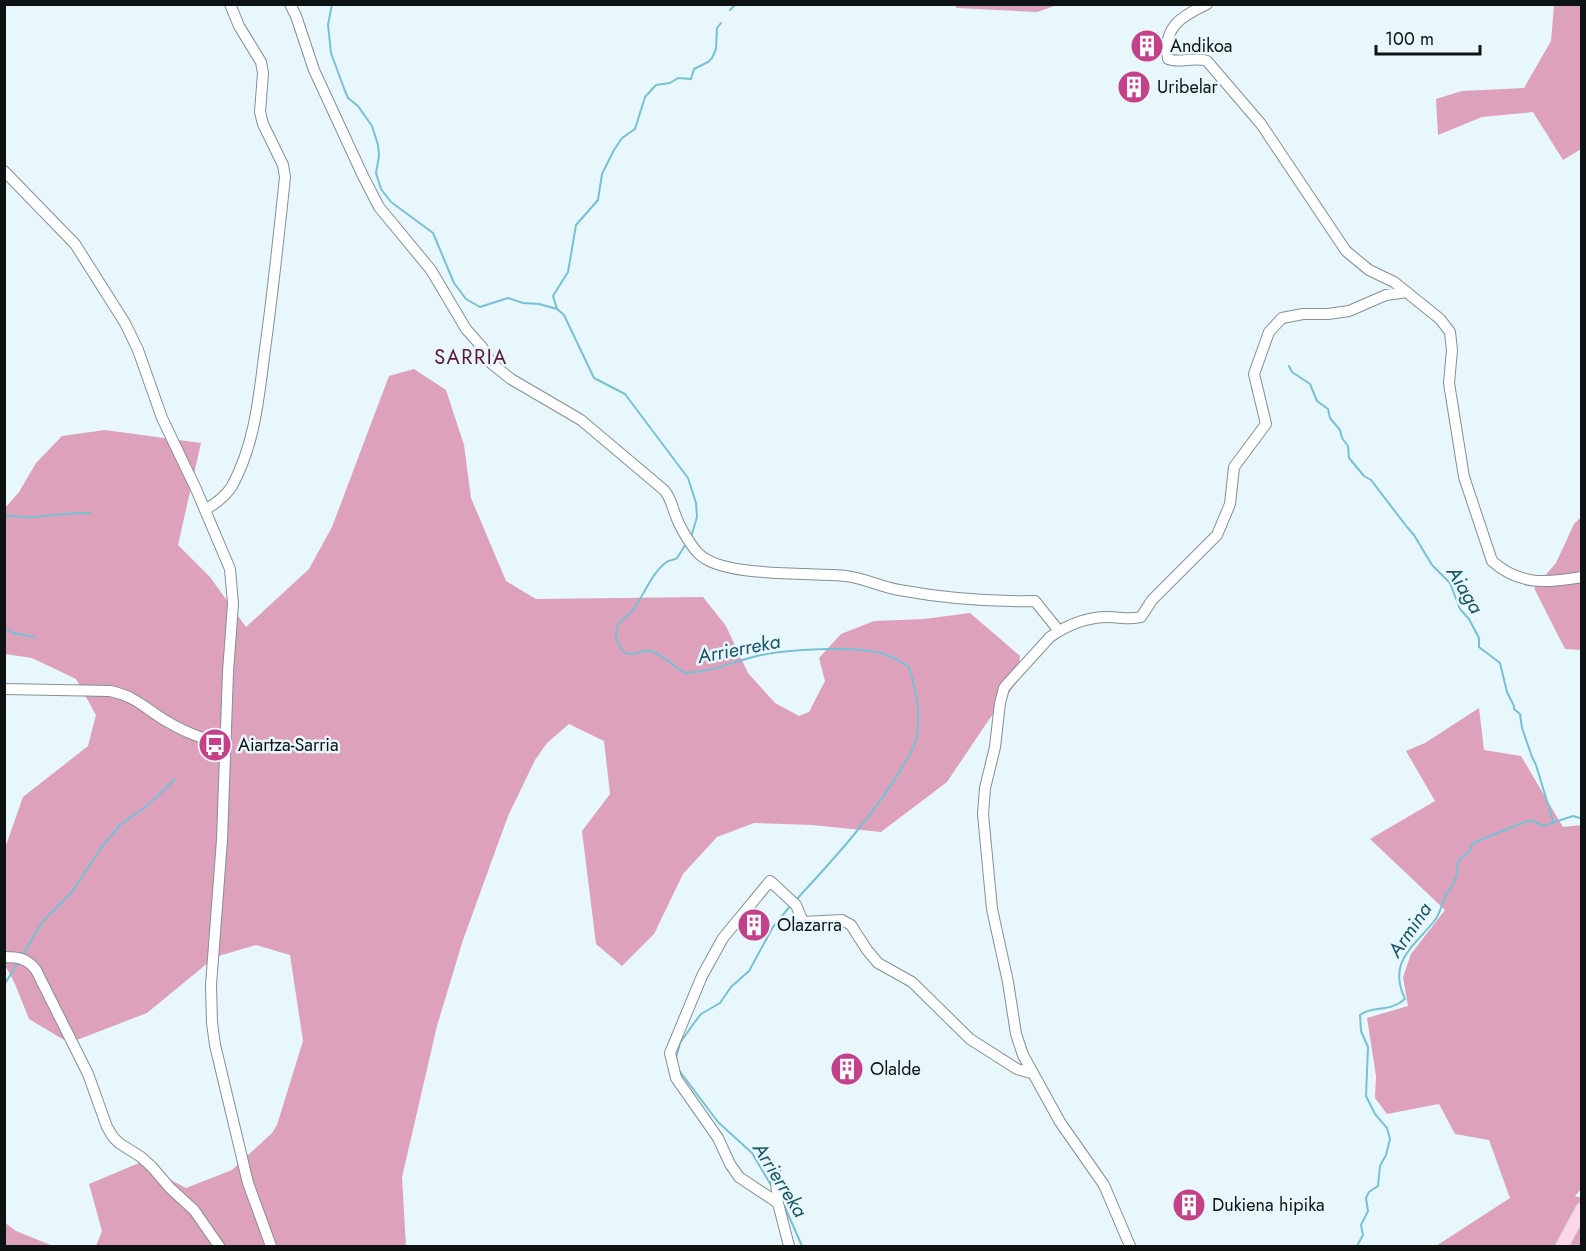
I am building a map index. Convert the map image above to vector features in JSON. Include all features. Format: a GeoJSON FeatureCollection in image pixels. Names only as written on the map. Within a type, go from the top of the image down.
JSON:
{"type":"FeatureCollection","features":[{"type":"Feature","properties":{"kind":"main road"},"geometry":{"type":"LineString","coordinates":[[1562,1246],[1581,1209]]}},
{"type":"Feature","properties":{"kind":"street"},"geometry":{"type":"LineString","coordinates":[[205,510],[215,504],[231,487],[255,424],[276,274],[285,177],[283,165],[263,124],[260,112],[261,62],[239,26],[230,4]]}},
{"type":"Feature","properties":{"kind":"street"},"geometry":{"type":"LineString","coordinates":[[290,4],[297,15],[314,70],[379,207],[431,270],[466,329],[482,347],[491,363],[511,379],[581,420],[664,490],[671,498],[676,518],[684,534],[699,553],[710,561],[736,570],[848,576],[897,590],[1004,601],[1035,601],[1059,631]]}},
{"type":"Feature","properties":{"kind":"street"},"geometry":{"type":"LineString","coordinates":[[1207,4],[1176,22],[1168,42],[1168,59],[1173,61],[1199,58],[1207,60],[1261,124],[1346,251],[1369,270],[1385,276],[1407,292],[1440,319],[1450,332],[1452,350],[1449,383],[1464,477],[1492,561],[1502,571],[1514,577],[1538,582],[1581,577]]}},
{"type":"Feature","properties":{"kind":"street"},"geometry":{"type":"LineString","coordinates":[[4,171],[75,244],[125,323],[138,351],[162,418],[224,554],[232,582],[233,604],[228,672],[222,840],[211,985],[212,1023],[215,1045],[248,1183],[271,1246]]}},
{"type":"Feature","properties":{"kind":"street"},"geometry":{"type":"LineString","coordinates":[[1130,1246],[1104,1185],[1060,1122],[1031,1072],[1016,1034],[1010,991],[992,909],[984,828],[984,800],[1004,688],[1050,636],[1059,631],[1095,618],[1141,617],[1152,600],[1217,535],[1230,504],[1234,467],[1266,424],[1254,374],[1269,332],[1282,318],[1349,311],[1386,295],[1407,292]]}},
{"type":"Feature","properties":{"kind":"street"},"geometry":{"type":"LineString","coordinates":[[4,689],[110,691],[127,694],[174,726],[192,735],[225,746]]}},
{"type":"Feature","properties":{"kind":"street"},"geometry":{"type":"LineString","coordinates":[[778,1203],[740,1177],[730,1164],[718,1138],[676,1078],[670,1053],[702,976],[730,928],[738,922],[770,881],[793,902],[803,922],[842,920],[850,925],[878,963],[912,982],[979,1046],[1017,1069],[1031,1072]]}},
{"type":"Feature","properties":{"kind":"street"},"geometry":{"type":"LineString","coordinates":[[10,957],[30,962],[85,1067],[113,1137],[152,1167],[194,1210],[219,1246]]}},
{"type":"Feature","properties":{"kind":"street"},"geometry":{"type":"LineString","coordinates":[[775,1171],[778,1203],[789,1246]]}},
{"type":"Feature","properties":{"kind":"shaded area"},"geometry":{"type":"Polygon","coordinates":[[[954,5],[1057,5],[1037,12],[957,8],[954,5]]]}},
{"type":"Feature","properties":{"kind":"shaded area"},"geometry":{"type":"Polygon","coordinates":[[[1555,5],[1581,5],[1581,149],[1563,160],[1533,112],[1482,117],[1438,135],[1436,99],[1462,91],[1524,88],[1551,41],[1555,5]]]}},
{"type":"Feature","properties":{"kind":"shaded area"},"geometry":{"type":"Polygon","coordinates":[[[414,369],[446,390],[464,445],[471,498],[506,581],[536,599],[703,597],[726,626],[748,673],[775,703],[799,716],[809,712],[825,681],[819,658],[841,634],[874,621],[924,619],[970,613],[1020,656],[1017,682],[947,782],[881,832],[812,825],[754,823],[717,837],[683,874],[654,934],[622,966],[596,944],[582,831],[610,794],[604,741],[569,724],[547,743],[535,760],[508,816],[463,940],[437,1026],[402,1177],[406,1246],[96,1246],[102,1231],[89,1184],[139,1163],[186,1188],[232,1170],[272,1133],[277,1125],[303,1041],[290,955],[256,945],[215,957],[147,1013],[69,1043],[29,1019],[5,965],[4,851],[23,797],[88,746],[96,715],[76,679],[32,658],[5,654],[5,508],[19,492],[36,463],[62,436],[105,430],[201,443],[178,545],[210,577],[246,627],[309,569],[332,527],[389,376],[414,369]]]}},
{"type":"Feature","properties":{"kind":"shaded area"},"geometry":{"type":"Polygon","coordinates":[[[1581,517],[1581,650],[1565,649],[1534,588],[1556,563],[1574,524],[1581,517]]]}},
{"type":"Feature","properties":{"kind":"shaded area"},"geometry":{"type":"Polygon","coordinates":[[[1479,708],[1484,750],[1521,756],[1563,827],[1581,825],[1582,1188],[1575,1196],[1581,1198],[1581,1246],[1436,1246],[1510,1198],[1489,1140],[1455,1134],[1439,1104],[1387,1114],[1375,1098],[1376,1076],[1367,1018],[1408,1006],[1403,977],[1411,954],[1445,910],[1370,839],[1435,801],[1406,751],[1425,743],[1479,708]]]}},
{"type":"Feature","properties":{"kind":"shaded area"},"geometry":{"type":"Polygon","coordinates":[[[4,1222],[16,1231],[53,1246],[5,1246],[4,1222]]]}},
{"type":"Feature","properties":{"kind":"waterway","name":"Arrierreka"},"geometry":{"type":"LineString","coordinates":[[332,4],[328,25],[331,53],[348,98],[358,106],[372,126],[378,145],[376,173],[381,189],[391,202],[433,233],[454,283],[466,299],[480,307],[508,298],[557,309],[564,315],[594,378],[625,394],[688,478],[696,503],[697,517],[691,537]]}},
{"type":"Feature","properties":{"kind":"waterway"},"geometry":{"type":"LineString","coordinates":[[730,10],[736,4]]}},
{"type":"Feature","properties":{"kind":"waterway"},"geometry":{"type":"LineString","coordinates":[[557,309],[553,296],[568,272],[576,225],[598,200],[602,174],[614,150],[622,138],[635,129],[645,97],[656,85],[670,83],[678,78],[691,79],[694,69],[712,58],[716,49],[717,28],[721,23]]}},
{"type":"Feature","properties":{"kind":"waterway","name":"Aiaga"},"geometry":{"type":"LineString","coordinates":[[1289,366],[1292,372],[1310,384],[1317,401],[1328,409],[1330,418],[1340,430],[1348,446],[1349,458],[1364,476],[1371,480],[1414,535],[1432,565],[1450,583],[1460,609],[1469,619],[1479,638],[1479,647],[1500,663],[1507,692],[1514,709],[1520,714],[1522,728],[1553,821]]}},
{"type":"Feature","properties":{"kind":"waterway"},"geometry":{"type":"LineString","coordinates":[[4,516],[30,517],[90,513]]}},
{"type":"Feature","properties":{"kind":"waterway","name":"Arrierreka"},"geometry":{"type":"LineString","coordinates":[[686,544],[677,558],[668,561],[656,572],[635,607],[618,625],[617,639],[620,648],[627,654],[647,651],[655,653],[685,673],[712,669],[757,656],[819,649],[881,653],[909,667],[918,709],[918,726],[912,751],[893,783],[867,818],[795,901]]}},
{"type":"Feature","properties":{"kind":"waterway"},"geometry":{"type":"LineString","coordinates":[[4,627],[13,633],[34,637]]}},
{"type":"Feature","properties":{"kind":"waterway"},"geometry":{"type":"LineString","coordinates":[[22,956],[42,922],[71,893],[101,848],[120,825],[148,805],[175,779]]}},
{"type":"Feature","properties":{"kind":"waterway","name":"Armina"},"geometry":{"type":"LineString","coordinates":[[1357,1246],[1363,1235],[1361,1225],[1368,1211],[1366,1198],[1369,1192],[1378,1186],[1380,1166],[1386,1155],[1390,1139],[1387,1128],[1375,1114],[1366,1096],[1368,1047],[1361,1031],[1360,1015],[1370,1010],[1393,1006],[1405,999],[1400,986],[1401,964],[1405,955],[1437,918],[1444,899],[1456,879],[1458,861],[1469,851],[1473,843],[1527,821],[1543,826],[1573,816],[1580,818]]}},
{"type":"Feature","properties":{"kind":"waterway","name":"Arrierreka"},"geometry":{"type":"LineString","coordinates":[[676,1058],[680,1043],[694,1023],[701,1014],[720,1003],[731,987],[749,971],[773,927],[791,905]]}},
{"type":"Feature","properties":{"kind":"waterway"},"geometry":{"type":"LineString","coordinates":[[4,985],[19,961]]}},
{"type":"Feature","properties":{"kind":"waterway","name":"Arrierreka"},"geometry":{"type":"LineString","coordinates":[[678,1069],[718,1122],[752,1153],[771,1185]]}},
{"type":"Feature","properties":{"kind":"waterway","name":"Arrierreka"},"geometry":{"type":"LineString","coordinates":[[784,1205],[802,1246]]}},
{"type":"Feature","properties":{"kind":"place","name":"Andikoa"},"geometry":{"type":"Point","coordinates":[1147,46]}},
{"type":"Feature","properties":{"kind":"place","name":"Uribelar"},"geometry":{"type":"Point","coordinates":[1134,87]}},
{"type":"Feature","properties":{"kind":"place","name":"Aiartza-Sarria"},"geometry":{"type":"Point","coordinates":[215,745]}},
{"type":"Feature","properties":{"kind":"place","name":"Olazarra"},"geometry":{"type":"Point","coordinates":[754,925]}},
{"type":"Feature","properties":{"kind":"place","name":"Olalde"},"geometry":{"type":"Point","coordinates":[847,1069]}},
{"type":"Feature","properties":{"kind":"place","name":"Dukiena hipika"},"geometry":{"type":"Point","coordinates":[1189,1205]}},
{"type":"Feature","properties":{"kind":"district","name":"SARRIA"},"geometry":{"type":"Point","coordinates":[471,357]}}]}
